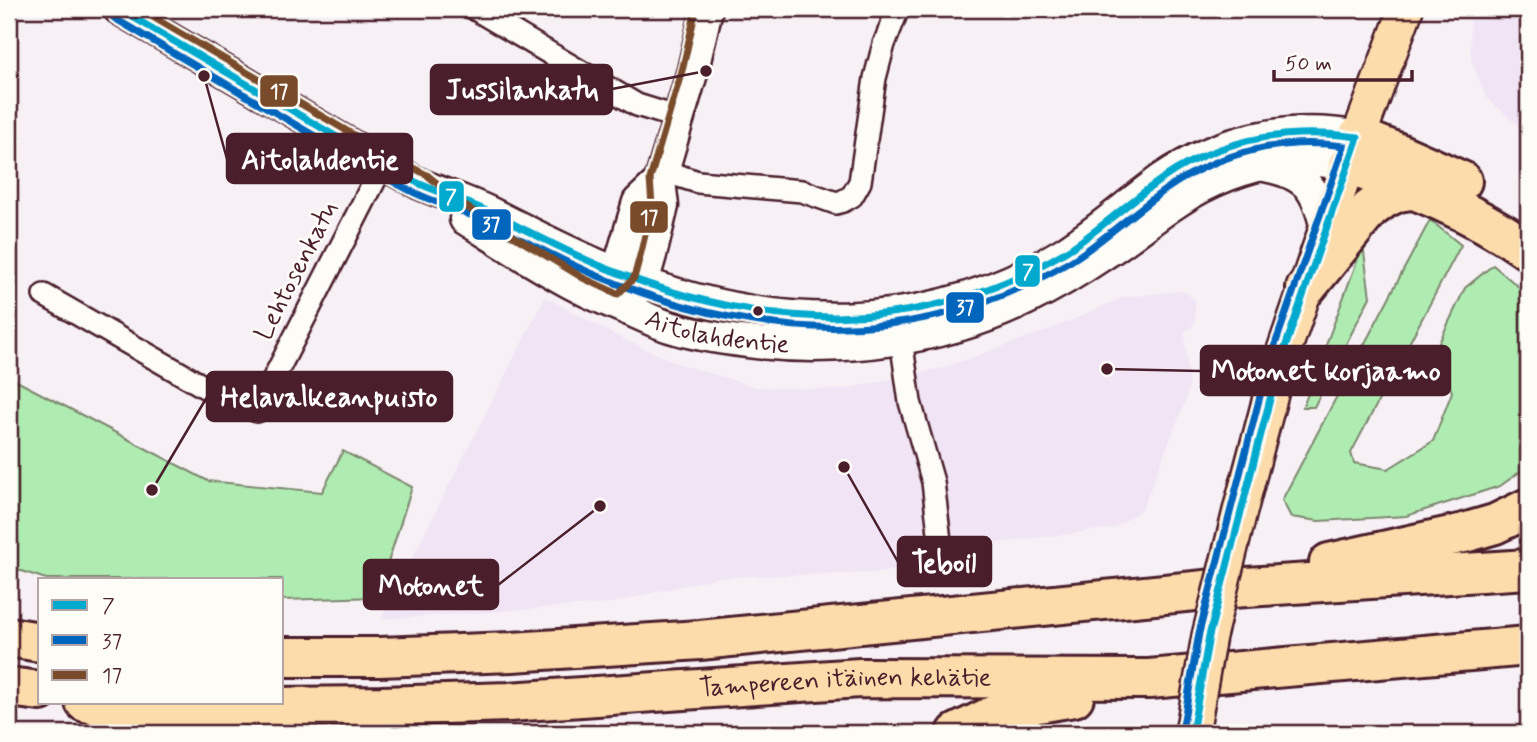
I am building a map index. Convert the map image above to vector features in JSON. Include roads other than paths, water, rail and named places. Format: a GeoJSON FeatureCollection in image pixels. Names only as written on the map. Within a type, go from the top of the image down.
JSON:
{"type":"FeatureCollection","features":[{"type":"Feature","properties":{"kind":"highway"},"geometry":{"type":"LineString","coordinates":[[1353,151],[1417,189],[1461,209],[1528,250]]}},
{"type":"Feature","properties":{"kind":"highway"},"geometry":{"type":"LineString","coordinates":[[1353,151],[1401,154],[1471,185],[1528,218]]}},
{"type":"Feature","properties":{"kind":"highway"},"geometry":{"type":"LineString","coordinates":[[1306,288],[1370,209],[1391,195],[1417,189]]}},
{"type":"Feature","properties":{"kind":"highway"},"geometry":{"type":"LineString","coordinates":[[1215,589],[1464,533],[1495,524],[1528,508]]}},
{"type":"Feature","properties":{"kind":"highway","name":"Tampereen itäinen kehätie"},"geometry":{"type":"LineString","coordinates":[[284,657],[512,652],[699,640],[1215,589],[1528,569]]}},
{"type":"Feature","properties":{"kind":"highway"},"geometry":{"type":"LineString","coordinates":[[9,638],[38,642]]}},
{"type":"Feature","properties":{"kind":"highway","name":"Tampereen itäinen kehätie"},"geometry":{"type":"LineString","coordinates":[[205,704],[269,707],[509,702],[860,678],[1150,679],[1528,646]]}},
{"type":"Feature","properties":{"kind":"highway"},"geometry":{"type":"LineString","coordinates":[[957,733],[992,716],[1026,705],[1150,679]]}},
{"type":"Feature","properties":{"kind":"highway"},"geometry":{"type":"LineString","coordinates":[[94,704],[224,733]]}},
{"type":"Feature","properties":{"kind":"main road","name":"Aitolahdentie"},"geometry":{"type":"LineString","coordinates":[[119,9],[421,184],[468,202],[630,278],[725,306],[804,318],[862,318],[899,326],[966,322],[1026,300],[1075,273],[1178,201],[1205,186],[1261,166],[1284,161],[1324,161],[1353,151],[1334,132],[1280,134],[1237,142],[1164,178],[1063,253],[1017,277],[899,326],[841,346],[771,345],[670,327],[578,287],[459,215],[421,184]]}},
{"type":"Feature","properties":{"kind":"main road"},"geometry":{"type":"LineString","coordinates":[[620,307],[630,278],[663,206],[661,176],[693,70],[707,9]]}},
{"type":"Feature","properties":{"kind":"main road"},"geometry":{"type":"LineString","coordinates":[[1192,733],[1209,636],[1278,368],[1353,151],[1406,9]]}},
{"type":"Feature","properties":{"kind":"main road"},"geometry":{"type":"LineString","coordinates":[[1261,166],[1290,173],[1307,183],[1322,209],[1326,229]]}},
{"type":"Feature","properties":{"kind":"street"},"geometry":{"type":"LineString","coordinates":[[475,9],[637,105],[679,118]]}},
{"type":"Feature","properties":{"kind":"street"},"geometry":{"type":"LineString","coordinates":[[661,176],[802,191],[836,203],[852,196],[860,182],[875,78],[884,44],[898,9]]}},
{"type":"Feature","properties":{"kind":"street","name":"Lehtosenkatu"},"geometry":{"type":"LineString","coordinates":[[44,295],[215,393],[257,411],[383,164]]}},
{"type":"Feature","properties":{"kind":"street"},"geometry":{"type":"LineString","coordinates":[[899,326],[910,402],[933,482],[940,541]]}},
{"type":"Feature","properties":{"kind":"place","name":"Jussilankatu"},"geometry":{"type":"Point","coordinates":[706,71]}},
{"type":"Feature","properties":{"kind":"place","name":"Aitolahdentie"},"geometry":{"type":"Point","coordinates":[204,76]}},
{"type":"Feature","properties":{"kind":"place","name":"Motonet korjaamo"},"geometry":{"type":"Point","coordinates":[1107,369]}},
{"type":"Feature","properties":{"kind":"place","name":"Teboil"},"geometry":{"type":"Point","coordinates":[844,467]}},
{"type":"Feature","properties":{"kind":"place","name":"Helavalkeanpuisto"},"geometry":{"type":"Point","coordinates":[152,490]}},
{"type":"Feature","properties":{"kind":"place","name":"Motonet"},"geometry":{"type":"Point","coordinates":[600,506]}}]}
